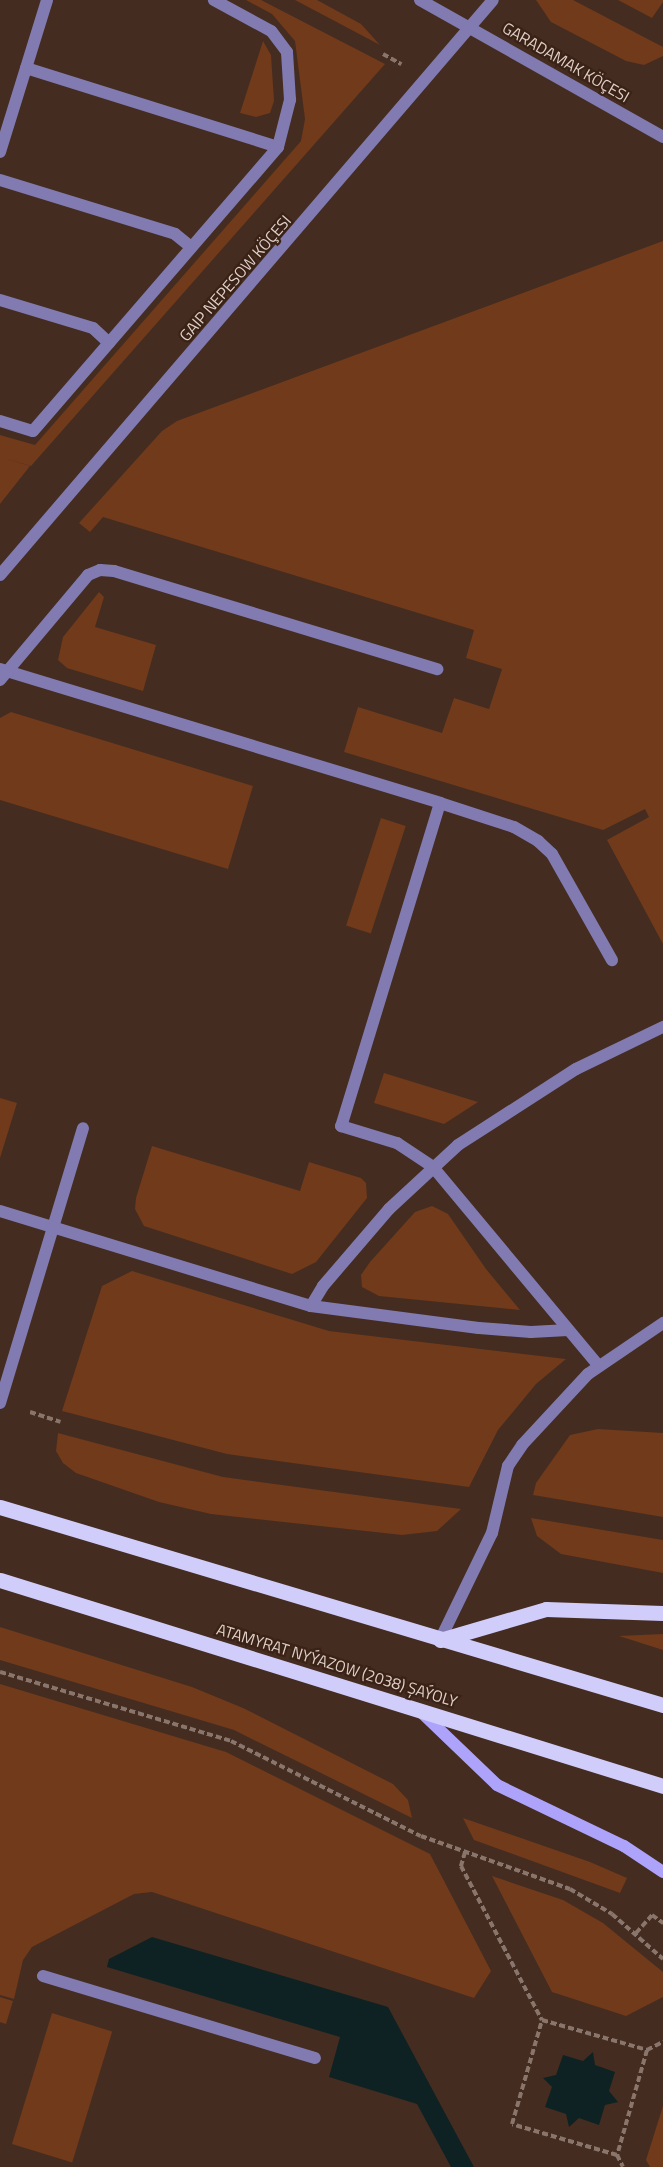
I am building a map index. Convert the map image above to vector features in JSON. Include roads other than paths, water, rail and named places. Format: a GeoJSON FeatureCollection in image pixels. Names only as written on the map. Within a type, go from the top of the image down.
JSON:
{"type":"FeatureCollection","features":[{"type":"Feature","properties":{"kind":"main road"},"geometry":{"type":"LineString","coordinates":[[0,1507],[663,1705]]}},
{"type":"Feature","properties":{"kind":"main road","name":"ATAMYRAT NYÝAZOW (2038) ŞAÝOLY"},"geometry":{"type":"LineString","coordinates":[[0,1580],[663,1786]]}},
{"type":"Feature","properties":{"kind":"main road"},"geometry":{"type":"LineString","coordinates":[[440,1640],[546,1609],[663,1613]]}},
{"type":"Feature","properties":{"kind":"main road"},"geometry":{"type":"LineString","coordinates":[[418,1709],[497,1785],[624,1846],[663,1872]]}},
{"type":"Feature","properties":{"kind":"street"},"geometry":{"type":"LineString","coordinates":[[0,152],[47,0]]}},
{"type":"Feature","properties":{"kind":"street"},"geometry":{"type":"LineString","coordinates":[[0,421],[33,431],[278,147],[290,100],[287,52],[271,31],[214,0]]}},
{"type":"Feature","properties":{"kind":"street","name":"GARADAMAK KÖÇESI"},"geometry":{"type":"LineString","coordinates":[[420,0],[474,27],[663,137]]}},
{"type":"Feature","properties":{"kind":"street","name":"GAIP NEPESOW KÖÇESI"},"geometry":{"type":"LineString","coordinates":[[0,575],[474,27],[493,0]]}},
{"type":"Feature","properties":{"kind":"street"},"geometry":{"type":"LineString","coordinates":[[26,68],[278,147]]}},
{"type":"Feature","properties":{"kind":"street"},"geometry":{"type":"LineString","coordinates":[[0,180],[175,234],[191,247]]}},
{"type":"Feature","properties":{"kind":"street"},"geometry":{"type":"LineString","coordinates":[[0,300],[93,328],[109,343]]}},
{"type":"Feature","properties":{"kind":"street"},"geometry":{"type":"LineString","coordinates":[[437,669],[114,571],[100,570],[88,575],[3,673],[514,827],[538,841],[552,854],[612,960]]}},
{"type":"Feature","properties":{"kind":"street"},"geometry":{"type":"LineString","coordinates":[[440,803],[341,1126],[397,1143],[433,1167],[599,1366]]}},
{"type":"Feature","properties":{"kind":"street"},"geometry":{"type":"LineString","coordinates":[[312,1306],[323,1286],[389,1209],[433,1167],[534,1093],[663,1028]]}},
{"type":"Feature","properties":{"kind":"street"},"geometry":{"type":"LineString","coordinates":[[0,1403],[83,1128]]}},
{"type":"Feature","properties":{"kind":"street"},"geometry":{"type":"LineString","coordinates":[[0,1211],[312,1306],[479,1328],[531,1332],[568,1330]]}},
{"type":"Feature","properties":{"kind":"street"},"geometry":{"type":"LineString","coordinates":[[440,1640],[492,1533],[508,1466],[546,1414],[599,1366],[663,1323]]}},
{"type":"Feature","properties":{"kind":"street"},"geometry":{"type":"LineString","coordinates":[[44,1976],[315,2058]]}},
{"type":"Feature","properties":{"kind":"water"},"geometry":{"type":"Polygon","coordinates":[[[152,1937],[388,2007],[474,2167],[451,2167],[417,2104],[329,2077],[340,2037],[107,1967],[109,1959],[152,1937]]]}},
{"type":"Feature","properties":{"kind":"water"},"geometry":{"type":"Polygon","coordinates":[[[593,2052],[595,2065],[615,2072],[609,2091],[618,2102],[605,2105],[599,2125],[579,2118],[569,2127],[566,2114],[545,2107],[552,2087],[543,2078],[556,2075],[563,2055],[583,2061],[593,2052]]]}}]}
